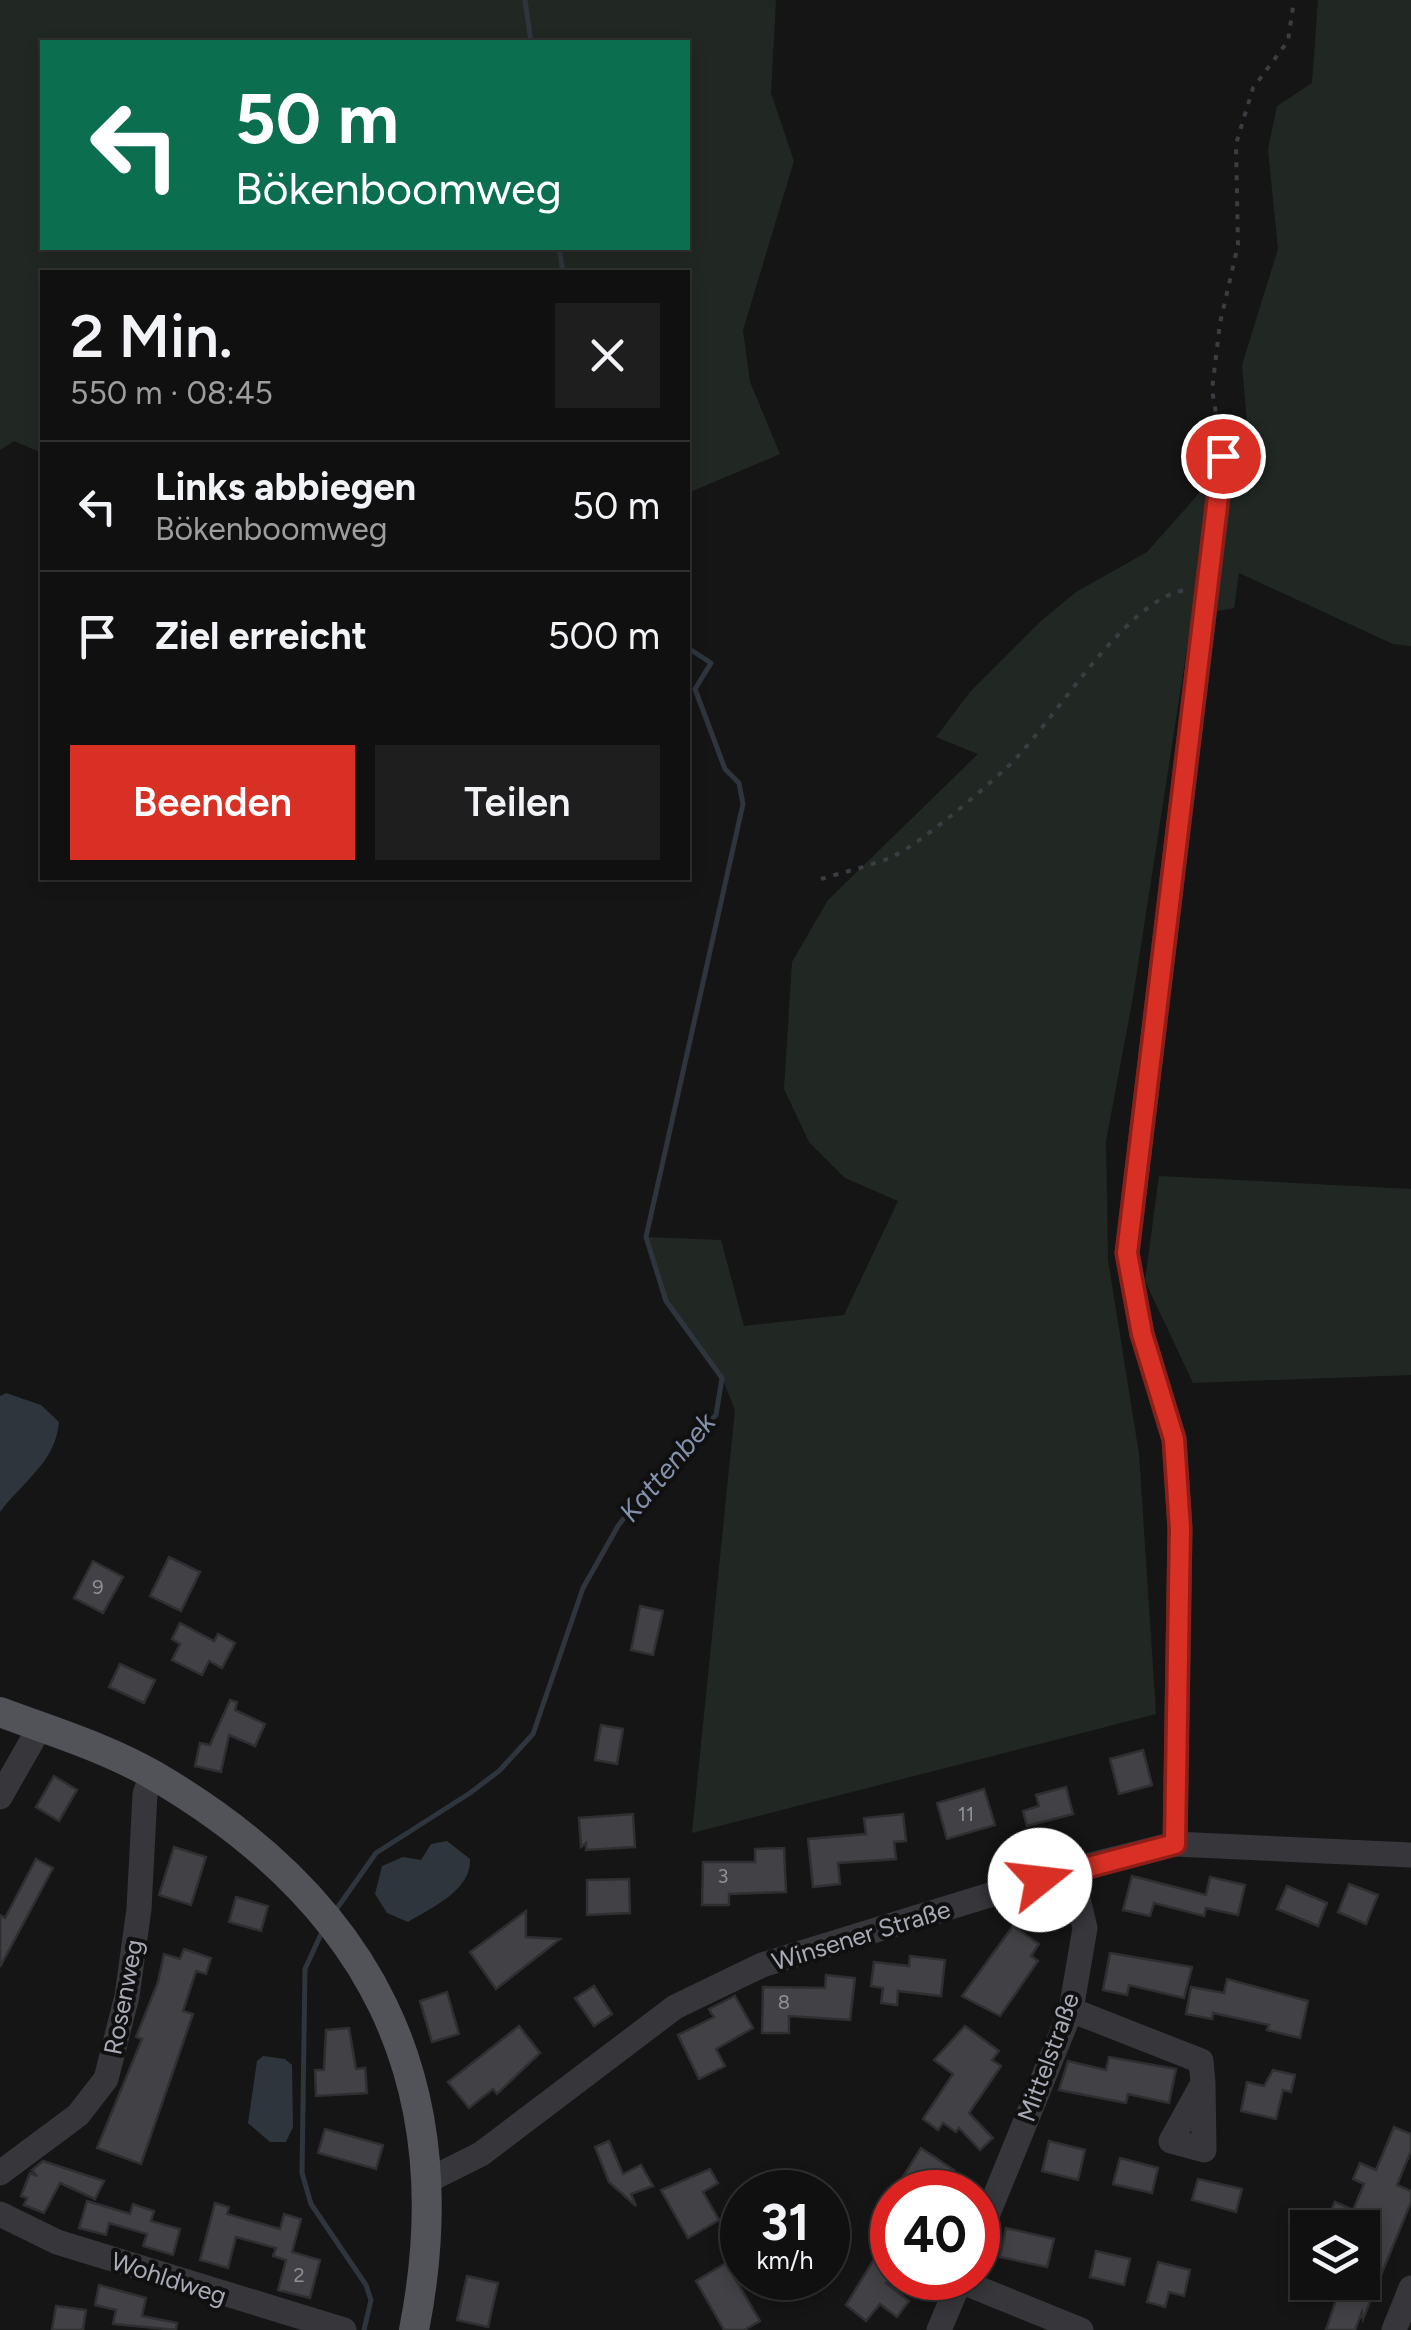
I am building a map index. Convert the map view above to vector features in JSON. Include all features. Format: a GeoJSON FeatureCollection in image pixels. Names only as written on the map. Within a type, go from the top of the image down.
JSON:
{"type":"FeatureCollection","features":[{"type":"Feature","properties":{"kind":"main road"},"geometry":{"type":"LineString","coordinates":[[0,1712],[152,1774],[229,1824],[291,1875],[344,1937],[394,2023],[417,2093],[428,2182],[426,2272],[414,2330]]}},
{"type":"Feature","properties":{"kind":"street"},"geometry":{"type":"LineString","coordinates":[[1175,1844],[1180,1528],[1174,1439],[1142,1334],[1127,1253],[1223,456]]}},
{"type":"Feature","properties":{"kind":"street"},"geometry":{"type":"LineString","coordinates":[[0,1797],[40,1727]]}},
{"type":"Feature","properties":{"kind":"street","name":"Rosenweg"},"geometry":{"type":"LineString","coordinates":[[0,2173],[78,2115],[106,2079],[127,1996],[139,1909],[145,1794],[152,1774]]}},
{"type":"Feature","properties":{"kind":"street","name":"Winsener Straße"},"geometry":{"type":"LineString","coordinates":[[428,2182],[481,2154],[675,2007],[762,1965],[1071,1870],[1175,1844],[1411,1855]]}},
{"type":"Feature","properties":{"kind":"street","name":"Mittelstraße"},"geometry":{"type":"LineString","coordinates":[[1000,2184],[1071,2010],[1085,1928],[1071,1870]]}},
{"type":"Feature","properties":{"kind":"street"},"geometry":{"type":"LineString","coordinates":[[1071,2010],[1202,2062],[1203,2083]]}},
{"type":"Feature","properties":{"kind":"street","name":"Wohldweg"},"geometry":{"type":"LineString","coordinates":[[0,2214],[57,2242],[344,2330]]}},
{"type":"Feature","properties":{"kind":"street"},"geometry":{"type":"LineString","coordinates":[[1394,2330],[1411,2288]]}},
{"type":"Feature","properties":{"kind":"street"},"geometry":{"type":"LineString","coordinates":[[1000,2295],[1082,2330]]}},
{"type":"Feature","properties":{"kind":"street"},"geometry":{"type":"LineString","coordinates":[[938,2330],[952,2300]]}},
{"type":"Feature","properties":{"kind":"path"},"geometry":{"type":"LineString","coordinates":[[1223,456],[1212,390],[1220,323],[1238,245],[1236,144],[1253,88],[1288,41],[1294,0]]}},
{"type":"Feature","properties":{"kind":"path"},"geometry":{"type":"LineString","coordinates":[[820,879],[895,855],[1002,772],[1043,732],[1092,660],[1131,623],[1178,592],[1210,587]]}},
{"type":"Feature","properties":{"kind":"shaded area"},"geometry":{"type":"Polygon","coordinates":[[[0,0],[776,0],[771,93],[794,161],[743,330],[750,382],[780,454],[690,492],[690,270],[40,270],[40,452],[14,441],[0,450],[0,0]]]}},
{"type":"Feature","properties":{"kind":"shaded area"},"geometry":{"type":"Polygon","coordinates":[[[1318,0],[1411,0],[1411,646],[1393,644],[1239,573],[1234,608],[1192,616],[1133,997],[1106,1141],[1108,1260],[1139,1454],[1156,1714],[692,1833],[735,1410],[722,1378],[666,1301],[646,1237],[721,1240],[744,1326],[844,1315],[898,1201],[845,1178],[809,1142],[784,1089],[792,962],[828,900],[978,754],[936,737],[970,692],[1076,592],[1147,552],[1195,498],[1223,457],[1251,466],[1242,365],[1278,249],[1268,149],[1277,106],[1312,83],[1318,0]]]}},
{"type":"Feature","properties":{"kind":"shaded area"},"geometry":{"type":"Polygon","coordinates":[[[1159,1176],[1411,1189],[1411,1375],[1193,1383],[1145,1281],[1159,1176]]]}},
{"type":"Feature","properties":{"kind":"shaded area"},"geometry":{"type":"Polygon","coordinates":[[[6,1393],[41,1405],[59,1422],[45,1460],[0,1512],[0,1396],[6,1393]]]}},
{"type":"Feature","properties":{"kind":"shaded area"},"geometry":{"type":"Polygon","coordinates":[[[447,1841],[470,1859],[469,1870],[457,1889],[408,1922],[387,1913],[375,1894],[382,1866],[403,1857],[421,1860],[431,1844],[447,1841]]]}},
{"type":"Feature","properties":{"kind":"shaded area"},"geometry":{"type":"Polygon","coordinates":[[[263,2056],[285,2059],[292,2065],[293,2127],[286,2142],[270,2142],[248,2123],[257,2061],[263,2056]]]}},
{"type":"Feature","properties":{"kind":"building"},"geometry":{"type":"Polygon","coordinates":[[[169,1557],[200,1572],[181,1611],[150,1596],[169,1557]]]}},
{"type":"Feature","properties":{"kind":"building"},"geometry":{"type":"Polygon","coordinates":[[[93,1561],[123,1577],[103,1613],[74,1598],[93,1561]]]}},
{"type":"Feature","properties":{"kind":"building"},"geometry":{"type":"Polygon","coordinates":[[[640,1606],[663,1611],[653,1655],[631,1650],[640,1606]]]}},
{"type":"Feature","properties":{"kind":"building"},"geometry":{"type":"Polygon","coordinates":[[[180,1623],[214,1641],[218,1634],[235,1643],[222,1668],[209,1661],[202,1675],[172,1660],[180,1644],[172,1639],[180,1623]]]}},
{"type":"Feature","properties":{"kind":"building"},"geometry":{"type":"Polygon","coordinates":[[[120,1664],[155,1680],[144,1703],[109,1687],[120,1664]]]}},
{"type":"Feature","properties":{"kind":"building"},"geometry":{"type":"Polygon","coordinates":[[[230,1700],[237,1702],[235,1710],[265,1724],[255,1746],[229,1735],[221,1772],[195,1766],[200,1743],[210,1745],[230,1700]]]}},
{"type":"Feature","properties":{"kind":"building"},"geometry":{"type":"Polygon","coordinates":[[[601,1725],[623,1729],[617,1764],[595,1760],[601,1725]]]}},
{"type":"Feature","properties":{"kind":"building"},"geometry":{"type":"Polygon","coordinates":[[[1143,1750],[1152,1785],[1119,1794],[1110,1759],[1143,1750]]]}},
{"type":"Feature","properties":{"kind":"building"},"geometry":{"type":"Polygon","coordinates":[[[54,1776],[77,1790],[59,1821],[36,1807],[54,1776]]]}},
{"type":"Feature","properties":{"kind":"building"},"geometry":{"type":"Polygon","coordinates":[[[1066,1787],[1073,1814],[1027,1826],[1023,1811],[1039,1806],[1036,1795],[1066,1787]]]}},
{"type":"Feature","properties":{"kind":"building"},"geometry":{"type":"Polygon","coordinates":[[[984,1789],[995,1825],[947,1839],[937,1803],[984,1789]]]}},
{"type":"Feature","properties":{"kind":"building"},"geometry":{"type":"Polygon","coordinates":[[[633,1814],[635,1847],[586,1850],[586,1843],[581,1847],[579,1818],[633,1814]]]}},
{"type":"Feature","properties":{"kind":"building"},"geometry":{"type":"Polygon","coordinates":[[[903,1814],[906,1841],[894,1842],[896,1859],[838,1863],[840,1884],[813,1887],[808,1839],[866,1834],[864,1818],[903,1814]]]}},
{"type":"Feature","properties":{"kind":"building"},"geometry":{"type":"Polygon","coordinates":[[[174,1847],[206,1857],[191,1905],[159,1895],[174,1847]]]}},
{"type":"Feature","properties":{"kind":"building"},"geometry":{"type":"Polygon","coordinates":[[[784,1848],[786,1892],[729,1894],[729,1905],[702,1905],[703,1862],[755,1862],[755,1849],[784,1848]]]}},
{"type":"Feature","properties":{"kind":"building"},"geometry":{"type":"Polygon","coordinates":[[[36,1859],[53,1868],[0,1967],[0,1915],[5,1918],[36,1859]]]}},
{"type":"Feature","properties":{"kind":"building"},"geometry":{"type":"Polygon","coordinates":[[[1132,1876],[1206,1895],[1210,1877],[1245,1885],[1238,1915],[1206,1908],[1204,1916],[1154,1903],[1150,1916],[1123,1910],[1132,1876]]]}},
{"type":"Feature","properties":{"kind":"building"},"geometry":{"type":"Polygon","coordinates":[[[629,1879],[630,1913],[587,1915],[587,1880],[629,1879]]]}},
{"type":"Feature","properties":{"kind":"building"},"geometry":{"type":"Polygon","coordinates":[[[1349,1884],[1378,1895],[1366,1924],[1338,1912],[1349,1884]]]}},
{"type":"Feature","properties":{"kind":"building"},"geometry":{"type":"Polygon","coordinates":[[[1287,1886],[1327,1903],[1318,1926],[1277,1909],[1287,1886]]]}},
{"type":"Feature","properties":{"kind":"building"},"geometry":{"type":"Polygon","coordinates":[[[236,1897],[268,1906],[261,1931],[229,1922],[236,1897]]]}},
{"type":"Feature","properties":{"kind":"building"},"geometry":{"type":"Polygon","coordinates":[[[526,1911],[526,1937],[560,1939],[496,1989],[470,1952],[526,1911]]]}},
{"type":"Feature","properties":{"kind":"building"},"geometry":{"type":"Polygon","coordinates":[[[1013,1926],[1039,1944],[1031,1956],[1038,1961],[1000,2016],[962,1996],[1013,1926]]]}},
{"type":"Feature","properties":{"kind":"building"},"geometry":{"type":"Polygon","coordinates":[[[184,1949],[211,1958],[206,1974],[196,1971],[183,2011],[193,2014],[141,2164],[97,2148],[142,2039],[136,2037],[158,1982],[164,1954],[180,1959],[184,1949]]]}},
{"type":"Feature","properties":{"kind":"building"},"geometry":{"type":"Polygon","coordinates":[[[1110,1953],[1192,1967],[1184,1998],[1129,1985],[1127,1995],[1103,1990],[1110,1953]]]}},
{"type":"Feature","properties":{"kind":"building"},"geometry":{"type":"Polygon","coordinates":[[[910,1956],[945,1960],[941,1996],[898,1991],[897,2005],[881,2003],[883,1988],[871,1986],[874,1962],[909,1966],[910,1956]]]}},
{"type":"Feature","properties":{"kind":"building"},"geometry":{"type":"Polygon","coordinates":[[[826,1975],[855,1978],[850,2020],[789,2016],[789,2033],[762,2033],[763,1987],[825,1988],[826,1975]]]}},
{"type":"Feature","properties":{"kind":"building"},"geometry":{"type":"Polygon","coordinates":[[[1227,1979],[1308,2001],[1300,2038],[1267,2030],[1269,2025],[1213,2013],[1212,2019],[1186,2014],[1191,1987],[1224,1993],[1227,1979]]]}},
{"type":"Feature","properties":{"kind":"building"},"geometry":{"type":"Polygon","coordinates":[[[594,1986],[612,2014],[594,2026],[575,1998],[594,1986]]]}},
{"type":"Feature","properties":{"kind":"building"},"geometry":{"type":"Polygon","coordinates":[[[447,1992],[459,2034],[432,2042],[420,2001],[447,1992]]]}},
{"type":"Feature","properties":{"kind":"building"},"geometry":{"type":"Polygon","coordinates":[[[735,1996],[753,2028],[716,2049],[725,2066],[699,2079],[678,2035],[714,2017],[709,2009],[735,1996]]]}},
{"type":"Feature","properties":{"kind":"building"},"geometry":{"type":"Polygon","coordinates":[[[519,2026],[540,2053],[497,2094],[493,2089],[469,2108],[448,2082],[519,2026]]]}},
{"type":"Feature","properties":{"kind":"building"},"geometry":{"type":"Polygon","coordinates":[[[965,2026],[999,2051],[992,2060],[1001,2066],[969,2113],[993,2138],[980,2150],[959,2128],[956,2132],[943,2123],[938,2130],[923,2119],[953,2074],[934,2060],[965,2026]]]}},
{"type":"Feature","properties":{"kind":"building"},"geometry":{"type":"Polygon","coordinates":[[[349,2028],[356,2069],[365,2068],[367,2093],[316,2096],[315,2070],[324,2070],[326,2030],[349,2028]]]}},
{"type":"Feature","properties":{"kind":"building"},"geometry":{"type":"Polygon","coordinates":[[[1109,2057],[1176,2069],[1169,2103],[1128,2094],[1126,2103],[1059,2090],[1068,2061],[1106,2070],[1109,2057]]]}},
{"type":"Feature","properties":{"kind":"building"},"geometry":{"type":"Polygon","coordinates":[[[1273,2070],[1295,2075],[1291,2092],[1283,2090],[1276,2119],[1241,2111],[1247,2082],[1264,2086],[1273,2070]]]}},
{"type":"Feature","properties":{"kind":"building"},"geometry":{"type":"Polygon","coordinates":[[[1394,2127],[1411,2134],[1411,2151],[1397,2185],[1411,2191],[1411,2202],[1380,2278],[1380,2210],[1353,2210],[1364,2184],[1353,2179],[1360,2163],[1376,2170],[1394,2127]]]}},
{"type":"Feature","properties":{"kind":"building"},"geometry":{"type":"Polygon","coordinates":[[[325,2129],[383,2145],[376,2169],[318,2153],[325,2129]]]}},
{"type":"Feature","properties":{"kind":"building"},"geometry":{"type":"Polygon","coordinates":[[[609,2141],[623,2174],[641,2165],[653,2186],[631,2194],[636,2206],[609,2182],[595,2147],[609,2141]]]}},
{"type":"Feature","properties":{"kind":"building"},"geometry":{"type":"Polygon","coordinates":[[[1049,2141],[1085,2150],[1078,2180],[1042,2171],[1049,2141]]]}},
{"type":"Feature","properties":{"kind":"building"},"geometry":{"type":"Polygon","coordinates":[[[921,2148],[954,2170],[907,2170],[921,2148]]]}},
{"type":"Feature","properties":{"kind":"building"},"geometry":{"type":"Polygon","coordinates":[[[1120,2158],[1158,2168],[1152,2193],[1113,2184],[1120,2158]]]}},
{"type":"Feature","properties":{"kind":"building"},"geometry":{"type":"Polygon","coordinates":[[[43,2161],[104,2181],[95,2199],[60,2183],[44,2213],[24,2205],[27,2198],[21,2196],[30,2173],[37,2176],[32,2170],[43,2161]]]}},
{"type":"Feature","properties":{"kind":"building"},"geometry":{"type":"Polygon","coordinates":[[[710,2169],[718,2183],[703,2192],[719,2220],[688,2238],[661,2190],[710,2169]]]}},
{"type":"Feature","properties":{"kind":"building"},"geometry":{"type":"Polygon","coordinates":[[[1198,2179],[1242,2189],[1236,2212],[1192,2200],[1198,2179]]]}},
{"type":"Feature","properties":{"kind":"building"},"geometry":{"type":"Polygon","coordinates":[[[87,2201],[130,2214],[133,2204],[154,2211],[151,2221],[180,2229],[173,2255],[143,2246],[147,2234],[109,2223],[106,2235],[79,2228],[87,2201]]]}},
{"type":"Feature","properties":{"kind":"building"},"geometry":{"type":"Polygon","coordinates":[[[1335,2202],[1353,2210],[1331,2210],[1335,2202]]]}},
{"type":"Feature","properties":{"kind":"building"},"geometry":{"type":"Polygon","coordinates":[[[215,2203],[229,2207],[227,2214],[280,2229],[284,2214],[301,2219],[292,2252],[320,2260],[310,2298],[278,2290],[286,2260],[273,2256],[276,2248],[236,2237],[228,2268],[200,2260],[215,2203]]]}},
{"type":"Feature","properties":{"kind":"building"},"geometry":{"type":"Polygon","coordinates":[[[1006,2228],[1054,2239],[1047,2267],[1000,2257],[1006,2228]]]}},
{"type":"Feature","properties":{"kind":"building"},"geometry":{"type":"Polygon","coordinates":[[[1096,2251],[1130,2259],[1124,2285],[1090,2277],[1096,2251]]]}},
{"type":"Feature","properties":{"kind":"building"},"geometry":{"type":"Polygon","coordinates":[[[1158,2262],[1190,2270],[1184,2296],[1169,2292],[1165,2307],[1147,2302],[1158,2262]]]}},
{"type":"Feature","properties":{"kind":"building"},"geometry":{"type":"Polygon","coordinates":[[[870,2266],[870,2300],[909,2301],[897,2317],[880,2304],[866,2321],[846,2305],[870,2266]]]}},
{"type":"Feature","properties":{"kind":"building"},"geometry":{"type":"Polygon","coordinates":[[[720,2267],[720,2300],[748,2300],[760,2321],[744,2330],[724,2330],[696,2281],[720,2267]]]}},
{"type":"Feature","properties":{"kind":"building"},"geometry":{"type":"Polygon","coordinates":[[[467,2276],[498,2283],[488,2327],[457,2320],[467,2276]]]}},
{"type":"Feature","properties":{"kind":"building"},"geometry":{"type":"Polygon","coordinates":[[[99,2285],[146,2298],[142,2316],[177,2323],[176,2330],[113,2324],[116,2310],[95,2305],[99,2285]]]}},
{"type":"Feature","properties":{"kind":"building"},"geometry":{"type":"Polygon","coordinates":[[[1336,2300],[1371,2300],[1355,2330],[1326,2330],[1336,2300]]]}},
{"type":"Feature","properties":{"kind":"building"},"geometry":{"type":"Polygon","coordinates":[[[56,2306],[86,2310],[83,2330],[52,2330],[56,2306]]]}},
{"type":"Feature","properties":{"kind":"waterway","name":"Kattenbek"},"geometry":{"type":"LineString","coordinates":[[525,0],[531,40]]}},
{"type":"Feature","properties":{"kind":"waterway","name":"Kattenbek"},"geometry":{"type":"LineString","coordinates":[[559,250],[563,270]]}},
{"type":"Feature","properties":{"kind":"waterway","name":"Kattenbek"},"geometry":{"type":"LineString","coordinates":[[333,1914],[376,1853],[470,1793],[499,1771],[533,1734],[583,1588],[618,1526],[664,1465],[716,1415],[722,1378],[666,1301],[646,1237],[743,804],[739,783],[725,769],[695,689],[711,663],[690,649]]}},
{"type":"Feature","properties":{"kind":"waterway","name":"Kattenbek"},"geometry":{"type":"LineString","coordinates":[[322,1932],[305,1969],[302,2173],[311,2204],[366,2285],[371,2300],[364,2330]]}},
{"type":"Feature","properties":{"kind":"route"},"geometry":{"type":"LineString","coordinates":[[1040,1880],[1175,1844],[1180,1528],[1174,1439],[1142,1334],[1127,1253],[1138,1136],[1173,886],[1223,456]]}}]}
